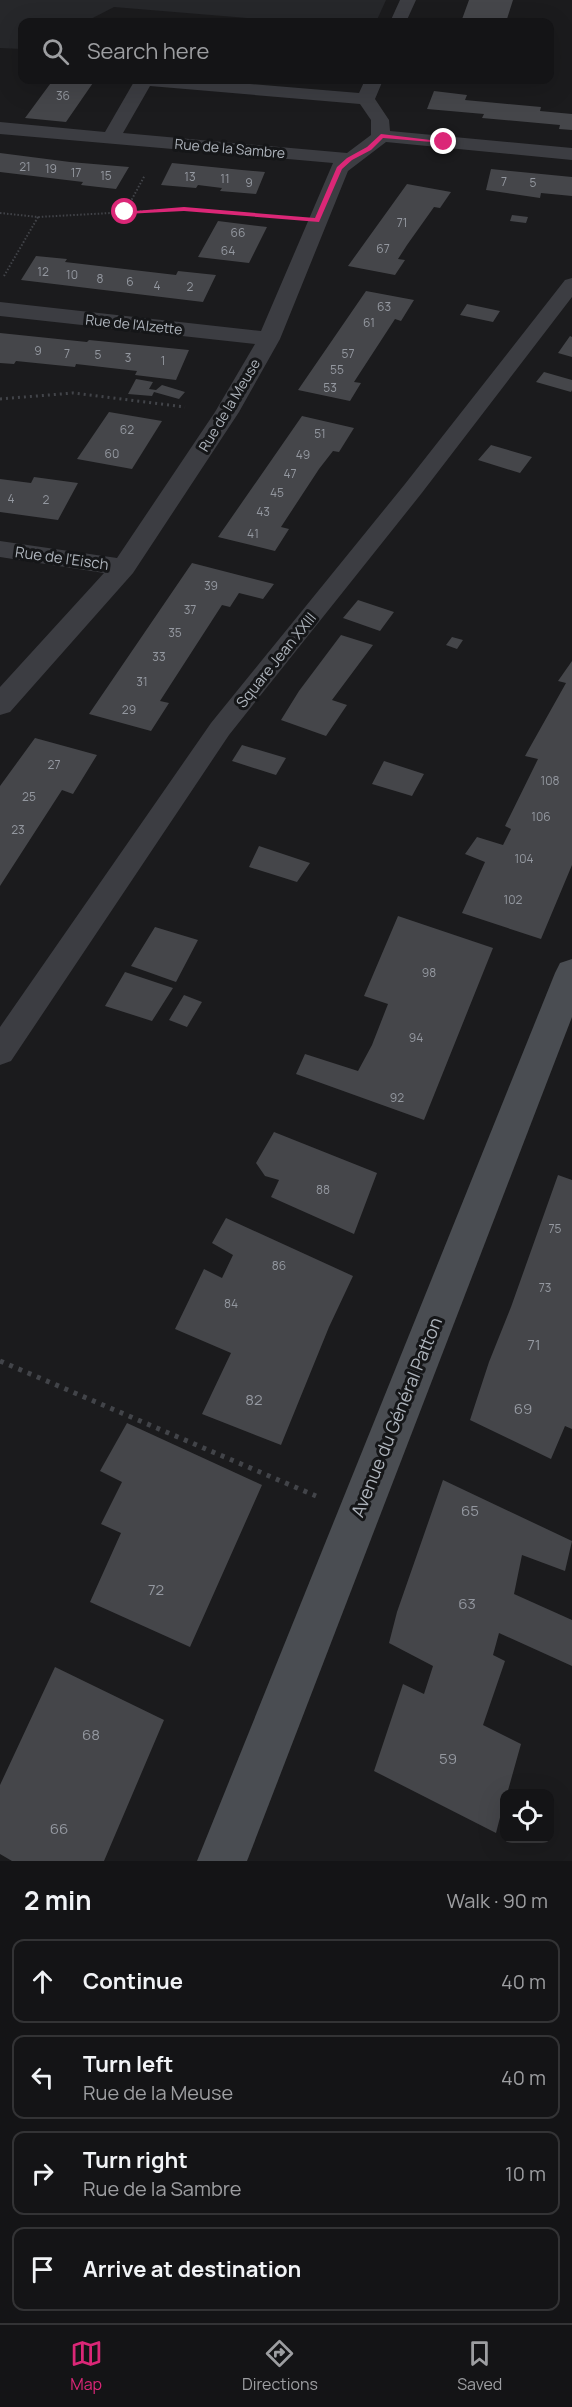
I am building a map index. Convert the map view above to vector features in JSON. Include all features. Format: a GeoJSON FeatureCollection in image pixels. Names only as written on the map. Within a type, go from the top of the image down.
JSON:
{"type":"FeatureCollection","features":[{"type":"Feature","properties":{"kind":"main road","name":"Avenue du Général Patton"},"geometry":{"type":"LineString","coordinates":[[222,1861],[572,973]]}},
{"type":"Feature","properties":{"kind":"street"},"geometry":{"type":"LineString","coordinates":[[400,18],[408,0]]}},
{"type":"Feature","properties":{"kind":"street"},"geometry":{"type":"LineString","coordinates":[[111,138],[142,84]]}},
{"type":"Feature","properties":{"kind":"street"},"geometry":{"type":"LineString","coordinates":[[244,84],[370,89],[380,120],[381,136],[572,154]]}},
{"type":"Feature","properties":{"kind":"street","name":"Rue de la Sambre"},"geometry":{"type":"LineString","coordinates":[[0,128],[350,159]]}},
{"type":"Feature","properties":{"kind":"street","name":"Rue de la Meuse"},"geometry":{"type":"LineString","coordinates":[[0,705],[124,567],[227,412],[269,339],[339,168],[369,148],[381,136]]}},
{"type":"Feature","properties":{"kind":"street","name":"Rue de l'Alzette"},"geometry":{"type":"LineString","coordinates":[[0,309],[269,339]]}},
{"type":"Feature","properties":{"kind":"street","name":"Rue de l'Eisch"},"geometry":{"type":"LineString","coordinates":[[0,549],[124,567]]}},
{"type":"Feature","properties":{"kind":"lane","name":"Square Jean XXIII"},"geometry":{"type":"LineString","coordinates":[[0,1052],[220,729],[406,499],[572,284]]}},
{"type":"Feature","properties":{"kind":"path"},"geometry":{"type":"LineString","coordinates":[[125,212],[163,142]]}},
{"type":"Feature","properties":{"kind":"path"},"geometry":{"type":"LineString","coordinates":[[0,213],[38,217],[184,209],[317,220]]}},
{"type":"Feature","properties":{"kind":"path"},"geometry":{"type":"LineString","coordinates":[[0,283],[38,217]]}},
{"type":"Feature","properties":{"kind":"path"},"geometry":{"type":"LineString","coordinates":[[0,399],[73,393],[227,412]]}},
{"type":"Feature","properties":{"kind":"path"},"geometry":{"type":"LineString","coordinates":[[0,1361],[358,1514]]}},
{"type":"Feature","properties":{"kind":"shaded area"},"geometry":{"type":"Polygon","coordinates":[[[0,0],[386,0],[378,18],[248,18],[114,7],[93,18],[18,18],[18,49],[0,48],[0,0]]]}},
{"type":"Feature","properties":{"kind":"building"},"geometry":{"type":"Polygon","coordinates":[[[469,0],[513,0],[507,18],[462,18],[469,0]]]}},
{"type":"Feature","properties":{"kind":"building"},"geometry":{"type":"Polygon","coordinates":[[[50,84],[92,84],[66,122],[25,118],[50,84]]]}},
{"type":"Feature","properties":{"kind":"building"},"geometry":{"type":"Polygon","coordinates":[[[434,91],[467,95],[465,100],[541,107],[540,111],[572,114],[572,130],[559,129],[560,125],[482,118],[484,114],[427,109],[434,91]]]}},
{"type":"Feature","properties":{"kind":"building"},"geometry":{"type":"Polygon","coordinates":[[[0,153],[129,167],[116,189],[81,185],[83,182],[0,172],[0,153]]]}},
{"type":"Feature","properties":{"kind":"building"},"geometry":{"type":"Polygon","coordinates":[[[172,163],[265,172],[256,194],[220,191],[222,188],[198,185],[196,188],[161,185],[172,163]]]}},
{"type":"Feature","properties":{"kind":"building"},"geometry":{"type":"Polygon","coordinates":[[[491,169],[572,177],[572,196],[541,193],[540,198],[486,190],[491,169]]]}},
{"type":"Feature","properties":{"kind":"building"},"geometry":{"type":"Polygon","coordinates":[[[407,184],[451,192],[440,208],[434,207],[407,245],[398,259],[405,260],[395,275],[348,266],[407,184]]]}},
{"type":"Feature","properties":{"kind":"building"},"geometry":{"type":"Polygon","coordinates":[[[512,215],[528,217],[526,223],[510,221],[512,215]]]}},
{"type":"Feature","properties":{"kind":"building"},"geometry":{"type":"Polygon","coordinates":[[[218,221],[267,227],[249,263],[198,257],[218,221]]]}},
{"type":"Feature","properties":{"kind":"building"},"geometry":{"type":"Polygon","coordinates":[[[36,256],[67,259],[65,262],[176,275],[178,271],[216,275],[203,302],[21,280],[36,256]]]}},
{"type":"Feature","properties":{"kind":"building"},"geometry":{"type":"Polygon","coordinates":[[[366,291],[414,300],[401,321],[395,319],[354,382],[361,383],[350,401],[298,390],[366,291]]]}},
{"type":"Feature","properties":{"kind":"building"},"geometry":{"type":"Polygon","coordinates":[[[467,304],[500,311],[493,322],[460,315],[467,304]]]}},
{"type":"Feature","properties":{"kind":"building"},"geometry":{"type":"Polygon","coordinates":[[[0,333],[189,350],[176,380],[135,375],[137,371],[76,364],[75,367],[16,361],[14,364],[0,363],[0,333]]]}},
{"type":"Feature","properties":{"kind":"building"},"geometry":{"type":"Polygon","coordinates":[[[570,336],[572,337],[572,357],[558,353],[570,336]]]}},
{"type":"Feature","properties":{"kind":"building"},"geometry":{"type":"Polygon","coordinates":[[[544,372],[572,380],[571,392],[536,382],[544,372]]]}},
{"type":"Feature","properties":{"kind":"building"},"geometry":{"type":"Polygon","coordinates":[[[136,379],[153,382],[149,389],[156,390],[162,385],[185,392],[179,399],[154,392],[152,396],[128,394],[136,379]]]}},
{"type":"Feature","properties":{"kind":"building"},"geometry":{"type":"Polygon","coordinates":[[[109,412],[162,421],[132,469],[77,459],[109,412]]]}},
{"type":"Feature","properties":{"kind":"building"},"geometry":{"type":"Polygon","coordinates":[[[302,416],[354,428],[339,452],[333,451],[319,469],[281,527],[289,529],[275,551],[218,537],[302,416]]]}},
{"type":"Feature","properties":{"kind":"building"},"geometry":{"type":"Polygon","coordinates":[[[491,445],[532,457],[520,473],[478,460],[491,445]]]}},
{"type":"Feature","properties":{"kind":"building"},"geometry":{"type":"Polygon","coordinates":[[[34,477],[78,483],[58,520],[0,512],[0,479],[31,483],[34,477]]]}},
{"type":"Feature","properties":{"kind":"building"},"geometry":{"type":"Polygon","coordinates":[[[192,563],[274,584],[263,599],[239,593],[230,607],[222,605],[160,701],[169,703],[151,731],[89,714],[192,563]]]}},
{"type":"Feature","properties":{"kind":"building"},"geometry":{"type":"Polygon","coordinates":[[[358,600],[394,612],[380,631],[343,618],[358,600]]]}},
{"type":"Feature","properties":{"kind":"building"},"geometry":{"type":"Polygon","coordinates":[[[341,635],[373,645],[332,700],[347,705],[326,736],[281,720],[299,691],[341,635]]]}},
{"type":"Feature","properties":{"kind":"building"},"geometry":{"type":"Polygon","coordinates":[[[452,637],[463,640],[457,649],[446,645],[452,637]]]}},
{"type":"Feature","properties":{"kind":"building"},"geometry":{"type":"Polygon","coordinates":[[[572,661],[572,865],[541,939],[462,913],[485,862],[465,854],[477,837],[503,845],[511,829],[505,826],[538,759],[525,756],[566,683],[558,681],[572,661]]]}},
{"type":"Feature","properties":{"kind":"building"},"geometry":{"type":"Polygon","coordinates":[[[35,738],[97,755],[73,794],[62,790],[0,886],[0,786],[35,738]]]}},
{"type":"Feature","properties":{"kind":"building"},"geometry":{"type":"Polygon","coordinates":[[[242,745],[286,758],[276,775],[232,761],[242,745]]]}},
{"type":"Feature","properties":{"kind":"building"},"geometry":{"type":"Polygon","coordinates":[[[384,761],[424,774],[412,796],[372,784],[384,761]]]}},
{"type":"Feature","properties":{"kind":"building"},"geometry":{"type":"Polygon","coordinates":[[[259,846],[310,863],[297,882],[249,867],[259,846]]]}},
{"type":"Feature","properties":{"kind":"building"},"geometry":{"type":"Polygon","coordinates":[[[398,916],[493,948],[424,1120],[296,1074],[305,1054],[358,1071],[372,1045],[388,1004],[364,996],[398,916]]]}},
{"type":"Feature","properties":{"kind":"building"},"geometry":{"type":"Polygon","coordinates":[[[155,927],[198,940],[176,982],[131,966],[155,927]]]}},
{"type":"Feature","properties":{"kind":"building"},"geometry":{"type":"Polygon","coordinates":[[[125,972],[173,988],[152,1021],[105,1006],[125,972]]]}},
{"type":"Feature","properties":{"kind":"building"},"geometry":{"type":"Polygon","coordinates":[[[184,995],[202,1002],[187,1027],[169,1020],[184,995]]]}},
{"type":"Feature","properties":{"kind":"building"},"geometry":{"type":"Polygon","coordinates":[[[274,1132],[377,1173],[354,1234],[271,1197],[279,1180],[265,1176],[256,1163],[274,1132]]]}},
{"type":"Feature","properties":{"kind":"building"},"geometry":{"type":"Polygon","coordinates":[[[558,1175],[572,1180],[572,1429],[565,1426],[551,1459],[470,1420],[558,1175]]]}},
{"type":"Feature","properties":{"kind":"building"},"geometry":{"type":"Polygon","coordinates":[[[226,1218],[353,1276],[329,1327],[281,1445],[202,1414],[231,1353],[175,1329],[204,1269],[222,1278],[233,1255],[212,1243],[226,1218]]]}},
{"type":"Feature","properties":{"kind":"building"},"geometry":{"type":"Polygon","coordinates":[[[127,1423],[262,1485],[190,1647],[90,1602],[121,1533],[101,1524],[122,1482],[100,1471],[127,1423]]]}},
{"type":"Feature","properties":{"kind":"building"},"geometry":{"type":"Polygon","coordinates":[[[443,1480],[572,1541],[565,1571],[522,1555],[514,1594],[572,1620],[572,1666],[499,1633],[493,1655],[505,1661],[483,1725],[521,1744],[508,1789],[500,1789],[500,1818],[496,1833],[374,1771],[403,1684],[424,1694],[433,1666],[389,1643],[397,1612],[443,1480]]]}},
{"type":"Feature","properties":{"kind":"building"},"geometry":{"type":"Polygon","coordinates":[[[55,1667],[164,1720],[104,1861],[12,1861],[0,1854],[0,1785],[55,1667]]]}},
{"type":"Feature","properties":{"kind":"route"},"geometry":{"type":"LineString","coordinates":[[125,212],[184,209],[317,220],[339,168],[369,148],[381,136],[444,142]]}}]}
